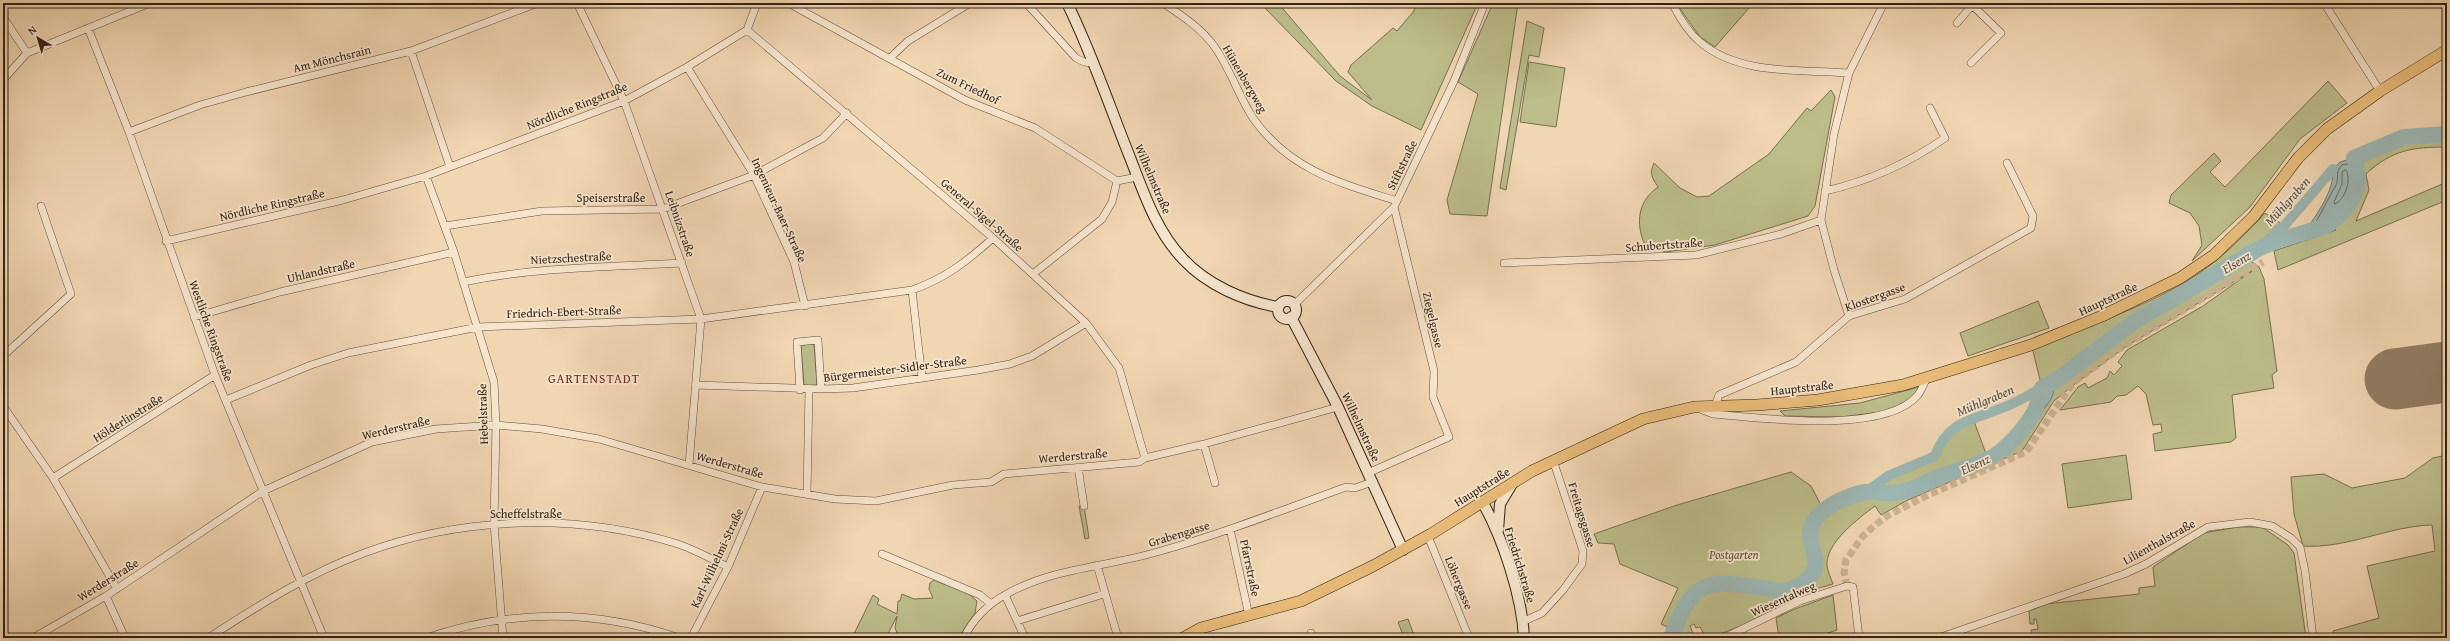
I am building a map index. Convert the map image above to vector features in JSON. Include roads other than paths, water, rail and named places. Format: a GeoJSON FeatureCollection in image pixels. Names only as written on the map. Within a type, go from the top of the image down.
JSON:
{"type":"FeatureCollection","features":[{"type":"Feature","properties":{"kind":"main road","name":"Wilhelmstraße"},"geometry":{"type":"LineString","coordinates":[[1068,3],[1137,177],[1167,240],[1192,268],[1232,292],[1255,302],[1278,307]]}},
{"type":"Feature","properties":{"kind":"main road","name":"Hauptstraße"},"geometry":{"type":"LineString","coordinates":[[1183,638],[1202,628],[1301,601],[1403,550],[1483,503],[1512,483],[1553,460],[1643,419],[1694,407],[1776,404],[1838,397],[1926,379],[2031,345],[2080,326],[2159,289],[2196,268],[2214,255],[2254,216],[2307,148],[2327,129],[2380,91],[2447,50]]}},
{"type":"Feature","properties":{"kind":"main road"},"geometry":{"type":"LineString","coordinates":[[1284,301],[1289,301],[1294,305],[1295,313],[1291,317],[1282,317],[1278,307],[1284,301]]}},
{"type":"Feature","properties":{"kind":"main road","name":"Wilhelmstraße"},"geometry":{"type":"LineString","coordinates":[[1291,317],[1338,407],[1403,550]]}},
{"type":"Feature","properties":{"kind":"main road"},"geometry":{"type":"LineString","coordinates":[[1498,536],[1500,504],[1512,483]]}},
{"type":"Feature","properties":{"kind":"main road","name":"Friedrichstraße"},"geometry":{"type":"LineString","coordinates":[[1483,503],[1498,536],[1519,603],[1524,638]]}},
{"type":"Feature","properties":{"kind":"street"},"geometry":{"type":"LineString","coordinates":[[3,80],[27,53],[150,3]]}},
{"type":"Feature","properties":{"kind":"street","name":"Am Mönchsrain"},"geometry":{"type":"LineString","coordinates":[[129,132],[200,105],[246,92],[411,52],[525,6],[538,3]]}},
{"type":"Feature","properties":{"kind":"street","name":"Leibnizstraße"},"geometry":{"type":"LineString","coordinates":[[577,3],[624,101],[701,318],[689,465]]}},
{"type":"Feature","properties":{"kind":"street"},"geometry":{"type":"LineString","coordinates":[[748,30],[757,3]]}},
{"type":"Feature","properties":{"kind":"street","name":"Zum Friedhof"},"geometry":{"type":"LineString","coordinates":[[788,3],[891,57],[965,100],[1035,128],[1117,181]]}},
{"type":"Feature","properties":{"kind":"street"},"geometry":{"type":"LineString","coordinates":[[891,57],[908,41],[970,3]]}},
{"type":"Feature","properties":{"kind":"street"},"geometry":{"type":"LineString","coordinates":[[1026,3],[1076,58],[1084,62],[1092,63]]}},
{"type":"Feature","properties":{"kind":"street","name":"Hünenbergweg"},"geometry":{"type":"LineString","coordinates":[[1163,3],[1197,27],[1214,46],[1254,118],[1277,145],[1301,166],[1335,182],[1396,204]]}},
{"type":"Feature","properties":{"kind":"street","name":"Stiftstraße"},"geometry":{"type":"LineString","coordinates":[[1294,305],[1396,204],[1454,81],[1485,3]]}},
{"type":"Feature","properties":{"kind":"street"},"geometry":{"type":"LineString","coordinates":[[1672,3],[1691,33],[1699,42],[1714,53],[1753,67],[1849,73]]}},
{"type":"Feature","properties":{"kind":"street"},"geometry":{"type":"LineString","coordinates":[[1849,316],[1834,270],[1822,220],[1825,191],[1834,134],[1849,73],[1884,3]]}},
{"type":"Feature","properties":{"kind":"street"},"geometry":{"type":"LineString","coordinates":[[2324,3],[2380,91]]}},
{"type":"Feature","properties":{"kind":"street"},"geometry":{"type":"LineString","coordinates":[[1957,23],[1973,4],[2001,33],[1971,63]]}},
{"type":"Feature","properties":{"kind":"street"},"geometry":{"type":"LineString","coordinates":[[3,17],[27,53]]}},
{"type":"Feature","properties":{"kind":"street","name":"Westliche Ringstraße"},"geometry":{"type":"LineString","coordinates":[[88,28],[129,132],[166,241],[216,375],[263,491],[302,580],[324,638]]}},
{"type":"Feature","properties":{"kind":"street","name":"Nördliche Ringstraße"},"geometry":{"type":"LineString","coordinates":[[166,241],[343,200],[426,176],[624,101],[687,67],[748,30]]}},
{"type":"Feature","properties":{"kind":"street","name":"General-Sigel-Straße"},"geometry":{"type":"LineString","coordinates":[[748,30],[993,238],[1086,323],[1119,368],[1145,458]]}},
{"type":"Feature","properties":{"kind":"street"},"geometry":{"type":"LineString","coordinates":[[411,52],[450,167]]}},
{"type":"Feature","properties":{"kind":"street","name":"Ingenieur-Baer-Straße"},"geometry":{"type":"LineString","coordinates":[[687,67],[754,175],[794,262],[805,306]]}},
{"type":"Feature","properties":{"kind":"street"},"geometry":{"type":"LineString","coordinates":[[1825,191],[1872,178],[1897,168],[1945,138],[1930,108]]}},
{"type":"Feature","properties":{"kind":"street","name":"Speiserstraße"},"geometry":{"type":"LineString","coordinates":[[445,226],[542,210],[663,209],[754,175],[822,138],[847,113]]}},
{"type":"Feature","properties":{"kind":"street","name":"Klostergasse"},"geometry":{"type":"LineString","coordinates":[[1715,406],[1716,399],[1719,395],[1796,362],[1849,316],[1905,299],[2031,228],[2033,216],[2007,163]]}},
{"type":"Feature","properties":{"kind":"street","name":"Hebelstraße"},"geometry":{"type":"LineString","coordinates":[[426,176],[454,252],[494,382],[496,425],[494,524],[503,638]]}},
{"type":"Feature","properties":{"kind":"street"},"geometry":{"type":"LineString","coordinates":[[1033,274],[1102,219],[1112,202],[1117,181],[1137,177]]}},
{"type":"Feature","properties":{"kind":"street","name":"Ziegelgasse"},"geometry":{"type":"LineString","coordinates":[[1396,204],[1434,371],[1433,398],[1449,437]]}},
{"type":"Feature","properties":{"kind":"street"},"geometry":{"type":"LineString","coordinates":[[3,356],[71,294],[41,206]]}},
{"type":"Feature","properties":{"kind":"street","name":"Schubertstraße"},"geometry":{"type":"LineString","coordinates":[[1504,262],[1696,255],[1766,238],[1822,220]]}},
{"type":"Feature","properties":{"kind":"street","name":"Friedrich-Ebert-Straße"},"geometry":{"type":"LineString","coordinates":[[226,400],[311,365],[348,353],[478,327],[701,318],[805,306],[912,290],[938,281],[962,266],[993,238]]}},
{"type":"Feature","properties":{"kind":"street","name":"Uhlandstraße"},"geometry":{"type":"LineString","coordinates":[[194,318],[280,292],[454,252]]}},
{"type":"Feature","properties":{"kind":"street","name":"Nietzschestraße"},"geometry":{"type":"LineString","coordinates":[[463,282],[505,273],[564,268],[682,264]]}},
{"type":"Feature","properties":{"kind":"street"},"geometry":{"type":"LineString","coordinates":[[912,290],[922,378]]}},
{"type":"Feature","properties":{"kind":"street","name":"Bürgermeister-Sidler-Straße"},"geometry":{"type":"LineString","coordinates":[[696,385],[810,390],[853,388],[922,378],[1010,364],[1032,356],[1086,323]]}},
{"type":"Feature","properties":{"kind":"street"},"geometry":{"type":"LineString","coordinates":[[800,390],[797,342],[818,340],[821,389]]}},
{"type":"Feature","properties":{"kind":"street","name":"Hölderlinstraße"},"geometry":{"type":"LineString","coordinates":[[53,478],[216,375]]}},
{"type":"Feature","properties":{"kind":"street"},"geometry":{"type":"LineString","coordinates":[[1694,407],[1713,414],[1830,422],[1866,418],[1891,413],[1918,396],[1926,379]]}},
{"type":"Feature","properties":{"kind":"street"},"geometry":{"type":"LineString","coordinates":[[807,494],[810,390]]}},
{"type":"Feature","properties":{"kind":"street"},"geometry":{"type":"LineString","coordinates":[[3,406],[53,478],[117,589]]}},
{"type":"Feature","properties":{"kind":"street","name":"Werderstraße"},"geometry":{"type":"LineString","coordinates":[[33,638],[117,589],[263,491],[372,442],[436,429],[496,425],[542,429],[599,439],[762,487],[835,499],[876,501],[953,485],[991,482],[1004,474],[1139,462],[1145,458],[1204,444],[1338,407]]}},
{"type":"Feature","properties":{"kind":"street","name":"Grabengasse"},"geometry":{"type":"LineString","coordinates":[[964,638],[976,618],[991,604],[1005,595],[1058,574],[1155,553],[1230,529],[1346,487],[1355,488],[1370,478],[1449,437]]}},
{"type":"Feature","properties":{"kind":"street"},"geometry":{"type":"LineString","coordinates":[[1204,444],[1215,484]]}},
{"type":"Feature","properties":{"kind":"street","name":"Freitagsgasse"},"geometry":{"type":"LineString","coordinates":[[1522,622],[1542,613],[1563,590],[1582,564],[1582,551],[1553,460]]}},
{"type":"Feature","properties":{"kind":"street"},"geometry":{"type":"LineString","coordinates":[[1078,467],[1084,506]]}},
{"type":"Feature","properties":{"kind":"street","name":"Karl-Wilhelmi-Straße"},"geometry":{"type":"LineString","coordinates":[[691,638],[728,567],[762,487]]}},
{"type":"Feature","properties":{"kind":"street","name":"Lilienthalstraße"},"geometry":{"type":"LineString","coordinates":[[1938,638],[2124,574],[2146,564],[2208,527],[2250,522],[2272,526],[2291,538],[2300,547],[2305,570],[2313,638]]}},
{"type":"Feature","properties":{"kind":"street","name":"Scheffelstraße"},"geometry":{"type":"LineString","coordinates":[[208,638],[302,580],[364,553],[429,534],[494,524],[542,523],[602,527],[679,544],[728,567]]}},
{"type":"Feature","properties":{"kind":"street","name":"Pfarrstraße"},"geometry":{"type":"LineString","coordinates":[[1230,529],[1248,612]]}},
{"type":"Feature","properties":{"kind":"street","name":"Löhergasse"},"geometry":{"type":"LineString","coordinates":[[1428,536],[1469,638]]}},
{"type":"Feature","properties":{"kind":"street"},"geometry":{"type":"LineString","coordinates":[[882,554],[980,595],[991,604]]}},
{"type":"Feature","properties":{"kind":"street"},"geometry":{"type":"LineString","coordinates":[[1097,565],[1104,594],[1118,638]]}},
{"type":"Feature","properties":{"kind":"street","name":"Wiesentalweg"},"geometry":{"type":"LineString","coordinates":[[1724,638],[1811,596],[1847,586],[1853,587],[1859,638]]}},
{"type":"Feature","properties":{"kind":"street"},"geometry":{"type":"LineString","coordinates":[[1017,621],[1104,594]]}},
{"type":"Feature","properties":{"kind":"street"},"geometry":{"type":"LineString","coordinates":[[1005,595],[1025,638]]}},
{"type":"Feature","properties":{"kind":"street"},"geometry":{"type":"LineString","coordinates":[[106,596],[125,638]]}},
{"type":"Feature","properties":{"kind":"street"},"geometry":{"type":"LineString","coordinates":[[426,638],[455,628],[501,619],[538,616],[605,618],[645,626],[679,638]]}},
{"type":"Feature","properties":{"kind":"water"},"geometry":{"type":"Polygon","coordinates":[[[2354,158],[2358,179],[2353,199],[2340,215],[2313,231],[2304,234],[2319,211],[2327,195],[2333,178],[2333,169],[2340,162],[2354,158]]]}},
{"type":"Feature","properties":{"kind":"water"},"geometry":{"type":"Polygon","coordinates":[[[2054,382],[2052,396],[2044,409],[2021,430],[2035,409],[2042,388],[2054,382]]]}},
{"type":"Feature","properties":{"kind":"waterway","name":"Mühlgraben"},"geometry":{"type":"LineString","coordinates":[[1671,638],[1679,618],[1687,604],[1695,594],[1704,588],[1715,584],[1728,584],[1784,591],[1796,587],[1810,577],[1815,568],[1815,558],[1810,537],[1811,526],[1819,515],[1835,503],[1850,496],[1862,493],[1890,493],[1905,491],[1938,477],[1987,460],[2008,445],[2022,430],[2033,415],[2042,388],[2054,382],[2134,322],[2258,249],[2279,240],[2324,227],[2330,223],[2342,213],[2355,194],[2358,180],[2354,158],[2404,137],[2447,134]]}},
{"type":"Feature","properties":{"kind":"waterway","name":"Mühlgraben"},"geometry":{"type":"LineString","coordinates":[[2258,249],[2285,225],[2333,169]]}},
{"type":"Feature","properties":{"kind":"waterway","name":"Mühlgraben"},"geometry":{"type":"LineString","coordinates":[[1866,492],[1888,476],[1935,456],[1947,435],[1964,422],[2007,406],[2042,388]]}},
{"type":"Feature","properties":{"kind":"tunnel"},"geometry":{"type":"LineString","coordinates":[[1847,586],[1844,573],[1846,560],[1863,536],[1874,526],[1887,516],[1926,496],[2026,452],[2073,383],[2119,349],[2263,262]]}},
{"type":"Feature","properties":{"kind":"district","name":"GARTENSTADT"},"geometry":{"type":"Point","coordinates":[594,378]}},
{"type":"Feature","properties":{"kind":"water label","name":"Elsenz"},"geometry":{"type":"Point","coordinates":[2236,262]}},
{"type":"Feature","properties":{"kind":"water label","name":"Elsenz"},"geometry":{"type":"Point","coordinates":[1975,464]}},
{"type":"Feature","properties":{"kind":"park label","name":"Postgarten"},"geometry":{"type":"Point","coordinates":[1734,555]}}]}
